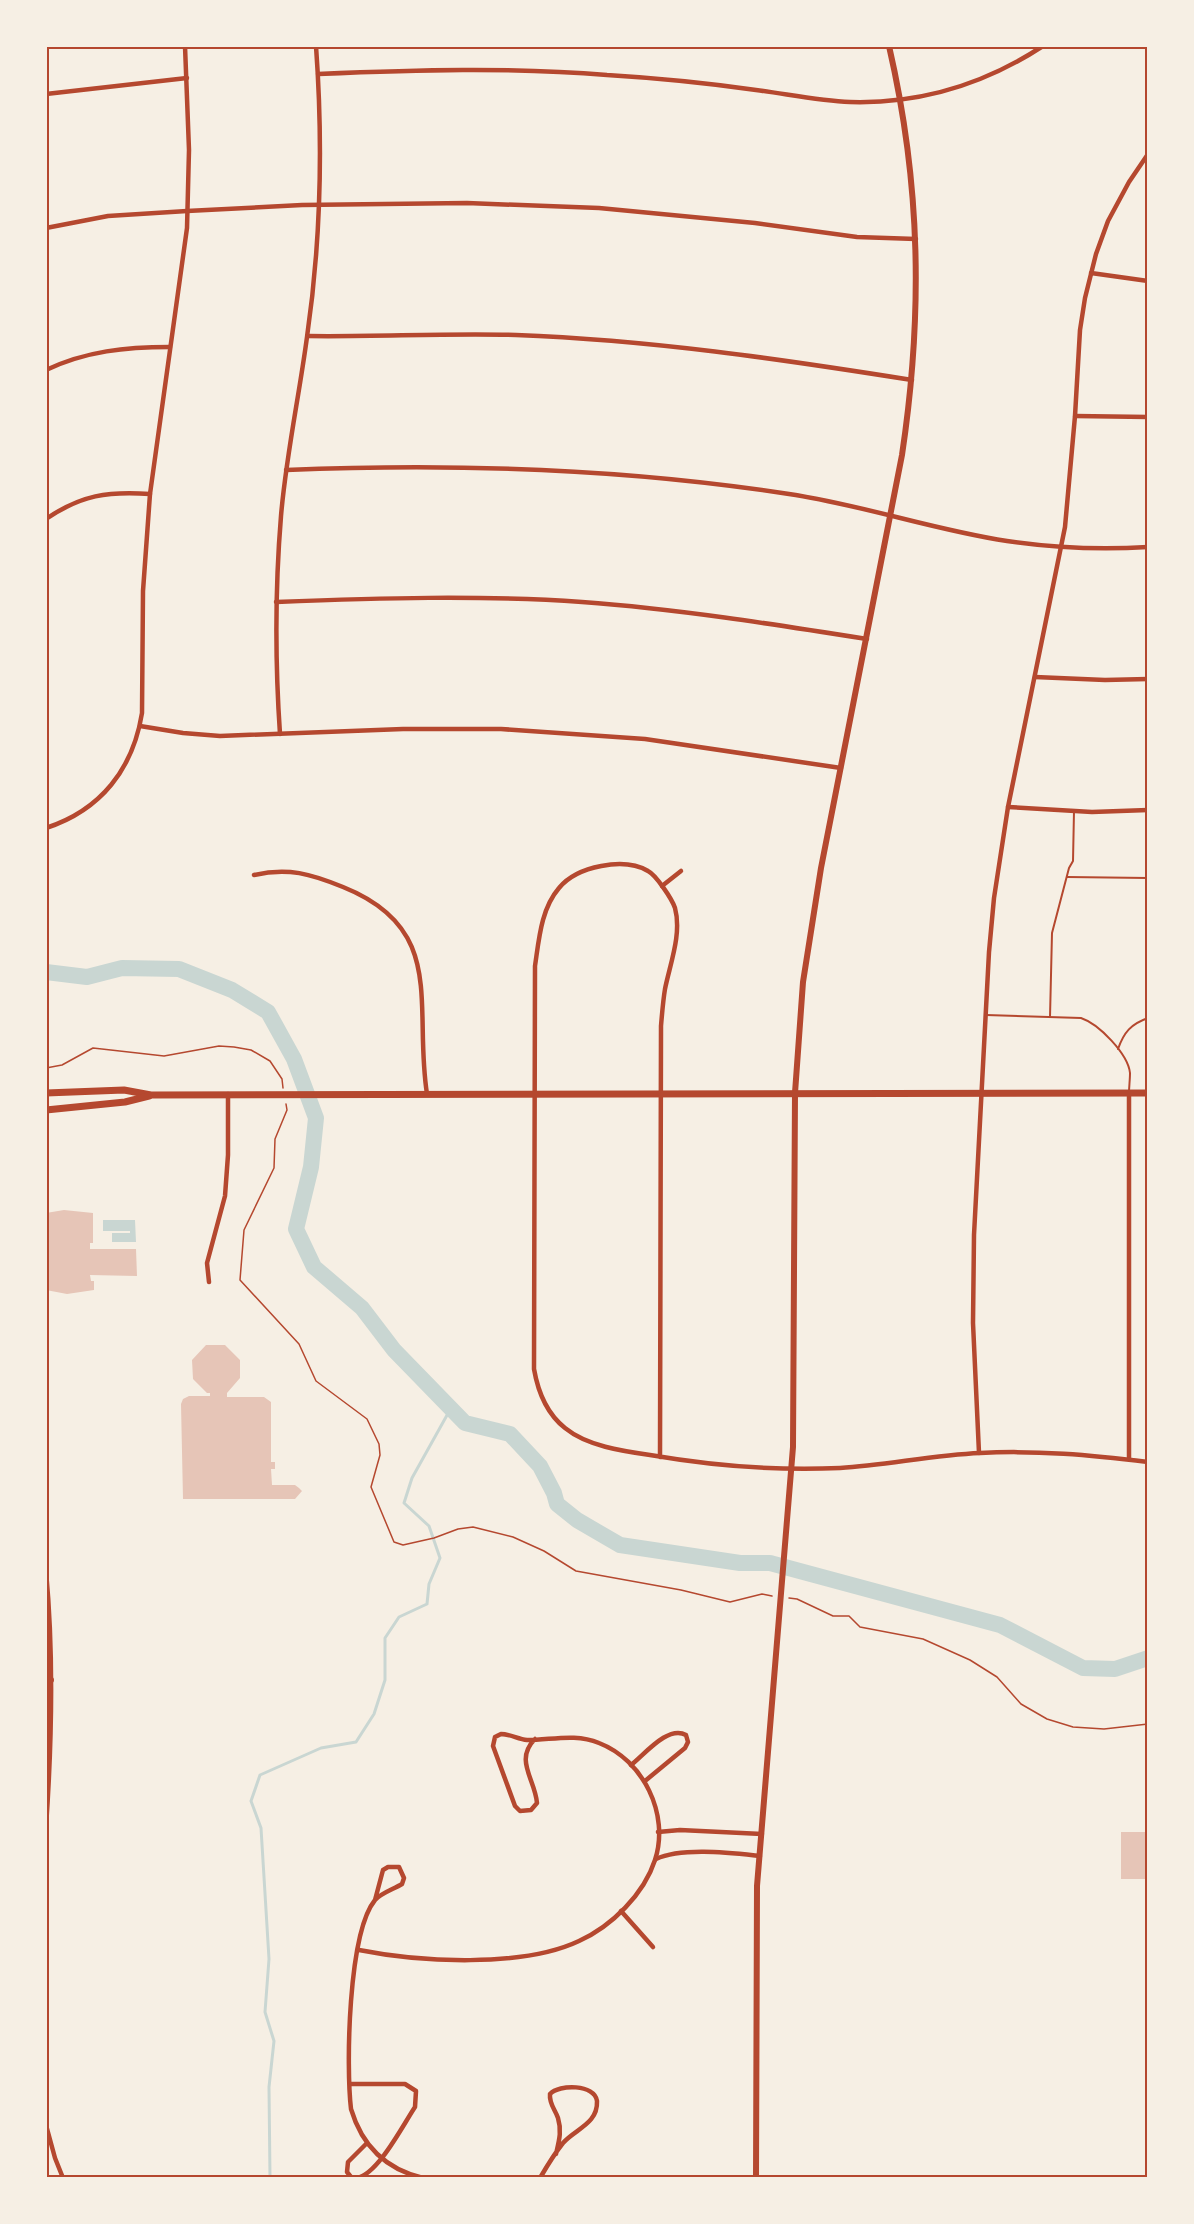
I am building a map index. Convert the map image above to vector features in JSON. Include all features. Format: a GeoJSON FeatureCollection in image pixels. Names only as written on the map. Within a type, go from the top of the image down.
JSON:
{"type":"FeatureCollection","features":[{"type":"Feature","properties":{"kind":"main road"},"geometry":{"type":"LineString","coordinates":[[46,1093],[124,1090],[151,1095],[1148,1093]]}},
{"type":"Feature","properties":{"kind":"main road"},"geometry":{"type":"LineString","coordinates":[[46,1110],[125,1102],[151,1095]]}},
{"type":"Feature","properties":{"kind":"street"},"geometry":{"type":"LineString","coordinates":[[46,828],[82,812],[108,790],[121,774],[130,757],[140,726],[143,591],[150,494],[184,253],[187,211],[189,150],[185,46]]}},
{"type":"Feature","properties":{"kind":"street"},"geometry":{"type":"LineString","coordinates":[[280,734],[276,602],[280,526],[286,470],[308,336],[319,205],[316,46]]}},
{"type":"Feature","properties":{"kind":"street"},"geometry":{"type":"LineString","coordinates":[[756,2178],[756,1965],[760,1856],[788,1528],[794,1424],[795,1093],[800,1013],[809,937],[891,515],[912,380],[917,299],[912,179],[889,46]]}},
{"type":"Feature","properties":{"kind":"street"},"geometry":{"type":"LineString","coordinates":[[318,74],[438,69],[606,74],[693,82],[848,102],[900,100],[939,93],[992,75],[1043,46]]}},
{"type":"Feature","properties":{"kind":"street"},"geometry":{"type":"LineString","coordinates":[[46,94],[187,78]]}},
{"type":"Feature","properties":{"kind":"street"},"geometry":{"type":"LineString","coordinates":[[979,1453],[974,1323],[974,1235],[994,898],[1008,807],[1061,546],[1075,416],[1080,330],[1091,273],[1108,221],[1129,182],[1148,154]]}},
{"type":"Feature","properties":{"kind":"street"},"geometry":{"type":"LineString","coordinates":[[46,228],[108,216],[187,211],[319,205],[467,203],[599,208],[696,216],[857,237],[916,239]]}},
{"type":"Feature","properties":{"kind":"street"},"geometry":{"type":"LineString","coordinates":[[1091,273],[1148,281]]}},
{"type":"Feature","properties":{"kind":"street"},"geometry":{"type":"LineString","coordinates":[[308,336],[469,334],[647,343],[782,359],[912,380]]}},
{"type":"Feature","properties":{"kind":"street"},"geometry":{"type":"LineString","coordinates":[[46,370],[84,355],[110,350],[170,347]]}},
{"type":"Feature","properties":{"kind":"street"},"geometry":{"type":"LineString","coordinates":[[1075,416],[1148,417]]}},
{"type":"Feature","properties":{"kind":"street"},"geometry":{"type":"LineString","coordinates":[[286,470],[437,466],[624,473],[799,495],[984,536],[1061,546],[1148,547]]}},
{"type":"Feature","properties":{"kind":"street"},"geometry":{"type":"LineString","coordinates":[[46,519],[70,504],[87,497],[105,493],[150,494]]}},
{"type":"Feature","properties":{"kind":"street"},"geometry":{"type":"LineString","coordinates":[[276,602],[463,597],[580,602],[700,613],[867,639]]}},
{"type":"Feature","properties":{"kind":"street"},"geometry":{"type":"LineString","coordinates":[[1035,677],[1148,679]]}},
{"type":"Feature","properties":{"kind":"street"},"geometry":{"type":"LineString","coordinates":[[140,726],[220,736],[403,729],[501,729],[710,747],[841,768]]}},
{"type":"Feature","properties":{"kind":"street"},"geometry":{"type":"LineString","coordinates":[[1008,807],[1074,811],[1148,810]]}},
{"type":"Feature","properties":{"kind":"street"},"geometry":{"type":"LineString","coordinates":[[660,1457],[661,1026],[676,932],[675,907],[649,871],[633,867],[605,865],[575,874],[557,889],[546,907],[535,966],[534,1369],[540,1393],[556,1420],[587,1441],[660,1457],[723,1466],[792,1469],[842,1468],[979,1453],[1030,1451],[1148,1462]]}},
{"type":"Feature","properties":{"kind":"street"},"geometry":{"type":"LineString","coordinates":[[254,875],[290,871],[330,882],[354,891],[383,908],[402,927],[410,941],[417,964],[423,1017],[424,1073],[427,1094]]}},
{"type":"Feature","properties":{"kind":"street"},"geometry":{"type":"LineString","coordinates":[[662,886],[681,871]]}},
{"type":"Feature","properties":{"kind":"street"},"geometry":{"type":"LineString","coordinates":[[1129,1093],[1129,1459]]}},
{"type":"Feature","properties":{"kind":"street"},"geometry":{"type":"LineString","coordinates":[[210,1282],[207,1263],[225,1196],[228,1094]]}},
{"type":"Feature","properties":{"kind":"street"},"geometry":{"type":"LineString","coordinates":[[46,1571],[51,1635],[50,1762],[46,1827]]}},
{"type":"Feature","properties":{"kind":"street"},"geometry":{"type":"LineString","coordinates":[[632,1765],[669,1734],[680,1732],[686,1735],[688,1742],[685,1748],[645,1781]]}},
{"type":"Feature","properties":{"kind":"street"},"geometry":{"type":"LineString","coordinates":[[358,1950],[430,1958],[466,1959],[520,1957],[543,1953],[578,1942],[603,1927],[642,1887],[656,1859],[658,1832],[653,1798],[645,1781],[632,1765],[610,1748],[589,1740],[564,1737],[516,1738],[501,1734],[495,1737],[493,1746],[515,1806],[523,1812],[531,1810],[537,1803],[525,1764],[526,1752],[535,1739]]}},
{"type":"Feature","properties":{"kind":"street"},"geometry":{"type":"LineString","coordinates":[[658,1832],[680,1830],[762,1834]]}},
{"type":"Feature","properties":{"kind":"street"},"geometry":{"type":"LineString","coordinates":[[656,1859],[664,1855],[687,1853],[760,1856]]}},
{"type":"Feature","properties":{"kind":"street"},"geometry":{"type":"LineString","coordinates":[[375,1900],[402,1884],[404,1878],[399,1867],[388,1867],[383,1870],[358,1950],[349,2011],[350,2084],[353,2115],[366,2144],[393,2166],[423,2178]]}},
{"type":"Feature","properties":{"kind":"street"},"geometry":{"type":"LineString","coordinates":[[621,1911],[653,1947]]}},
{"type":"Feature","properties":{"kind":"street"},"geometry":{"type":"LineString","coordinates":[[350,2084],[405,2084],[416,2091],[415,2107],[382,2157],[367,2173],[356,2178],[351,2177],[347,2172],[348,2162],[366,2144]]}},
{"type":"Feature","properties":{"kind":"street"},"geometry":{"type":"LineString","coordinates":[[540,2178],[571,2135],[590,2122],[597,2103],[590,2090],[560,2088],[550,2094],[549,2102],[556,2114],[560,2129],[556,2154]]}},
{"type":"Feature","properties":{"kind":"street"},"geometry":{"type":"LineString","coordinates":[[46,2125],[63,2178]]}},
{"type":"Feature","properties":{"kind":"street"},"geometry":{"type":"LineString","coordinates":[[450,2178],[489,2178]]}},
{"type":"Feature","properties":{"kind":"lane"},"geometry":{"type":"LineString","coordinates":[[1050,1017],[1052,933],[1066,877],[1073,861],[1074,811]]}},
{"type":"Feature","properties":{"kind":"lane"},"geometry":{"type":"LineString","coordinates":[[1066,877],[1148,878]]}},
{"type":"Feature","properties":{"kind":"lane"},"geometry":{"type":"LineString","coordinates":[[986,1016],[1081,1018],[1092,1021],[1122,1053],[1130,1072],[1129,1093]]}},
{"type":"Feature","properties":{"kind":"lane"},"geometry":{"type":"LineString","coordinates":[[1118,1048],[1129,1027],[1148,1018]]}},
{"type":"Feature","properties":{"kind":"path"},"geometry":{"type":"LineString","coordinates":[[46,1068],[62,1065],[93,1048],[164,1056],[219,1046],[234,1047],[251,1050],[270,1061],[282,1079],[283,1089]]}},
{"type":"Feature","properties":{"kind":"path"},"geometry":{"type":"LineString","coordinates":[[285,1099],[287,1110],[275,1139],[274,1168],[244,1230],[240,1280],[299,1344],[316,1381],[367,1419],[379,1444],[380,1455],[371,1487],[394,1542],[403,1545],[473,1527],[513,1537],[544,1551],[576,1571],[681,1590],[730,1602],[762,1594],[774,1596]]}},
{"type":"Feature","properties":{"kind":"path"},"geometry":{"type":"LineString","coordinates":[[785,1598],[797,1599],[833,1616],[849,1616],[860,1627],[907,1635],[939,1645],[970,1660],[997,1677],[1021,1704],[1047,1719],[1073,1727],[1104,1729],[1148,1724]]}},
{"type":"Feature","properties":{"kind":"shaded area"},"geometry":{"type":"Polygon","coordinates":[[[103,1220],[135,1220],[136,1242],[112,1242],[112,1233],[130,1233],[130,1231],[103,1231],[103,1220]]]}},
{"type":"Feature","properties":{"kind":"building"},"geometry":{"type":"Polygon","coordinates":[[[64,1210],[93,1213],[93,1243],[90,1243],[90,1249],[136,1249],[137,1276],[90,1275],[91,1281],[94,1281],[94,1290],[67,1294],[46,1290],[46,1213],[64,1210]]]}},
{"type":"Feature","properties":{"kind":"building"},"geometry":{"type":"Polygon","coordinates":[[[206,1345],[225,1345],[240,1360],[240,1378],[227,1393],[227,1397],[264,1397],[271,1402],[271,1462],[275,1462],[275,1469],[271,1469],[272,1485],[295,1485],[302,1491],[295,1499],[183,1499],[181,1404],[183,1399],[189,1396],[210,1396],[210,1393],[207,1393],[193,1379],[192,1360],[206,1345]]]}},
{"type":"Feature","properties":{"kind":"building"},"geometry":{"type":"Polygon","coordinates":[[[1121,1832],[1148,1832],[1148,1879],[1121,1879],[1121,1832]]]}},
{"type":"Feature","properties":{"kind":"waterway"},"geometry":{"type":"LineString","coordinates":[[46,972],[87,977],[122,968],[179,969],[232,990],[268,1012],[294,1059],[316,1118],[311,1167],[296,1229],[314,1267],[362,1308],[394,1350],[465,1423],[510,1434],[540,1466],[557,1504],[577,1520],[620,1545],[740,1563],[770,1563],[1000,1625],[1083,1668],[1115,1669],[1148,1658]]}},
{"type":"Feature","properties":{"kind":"waterway"},"geometry":{"type":"LineString","coordinates":[[270,2178],[269,2087],[274,2041],[265,2012],[269,1959],[261,1828],[251,1801],[260,1775],[321,1748],[356,1742],[374,1714],[385,1680],[385,1638],[399,1617],[427,1604],[429,1584],[440,1558],[429,1526],[404,1503],[412,1478],[451,1408]]}}]}
